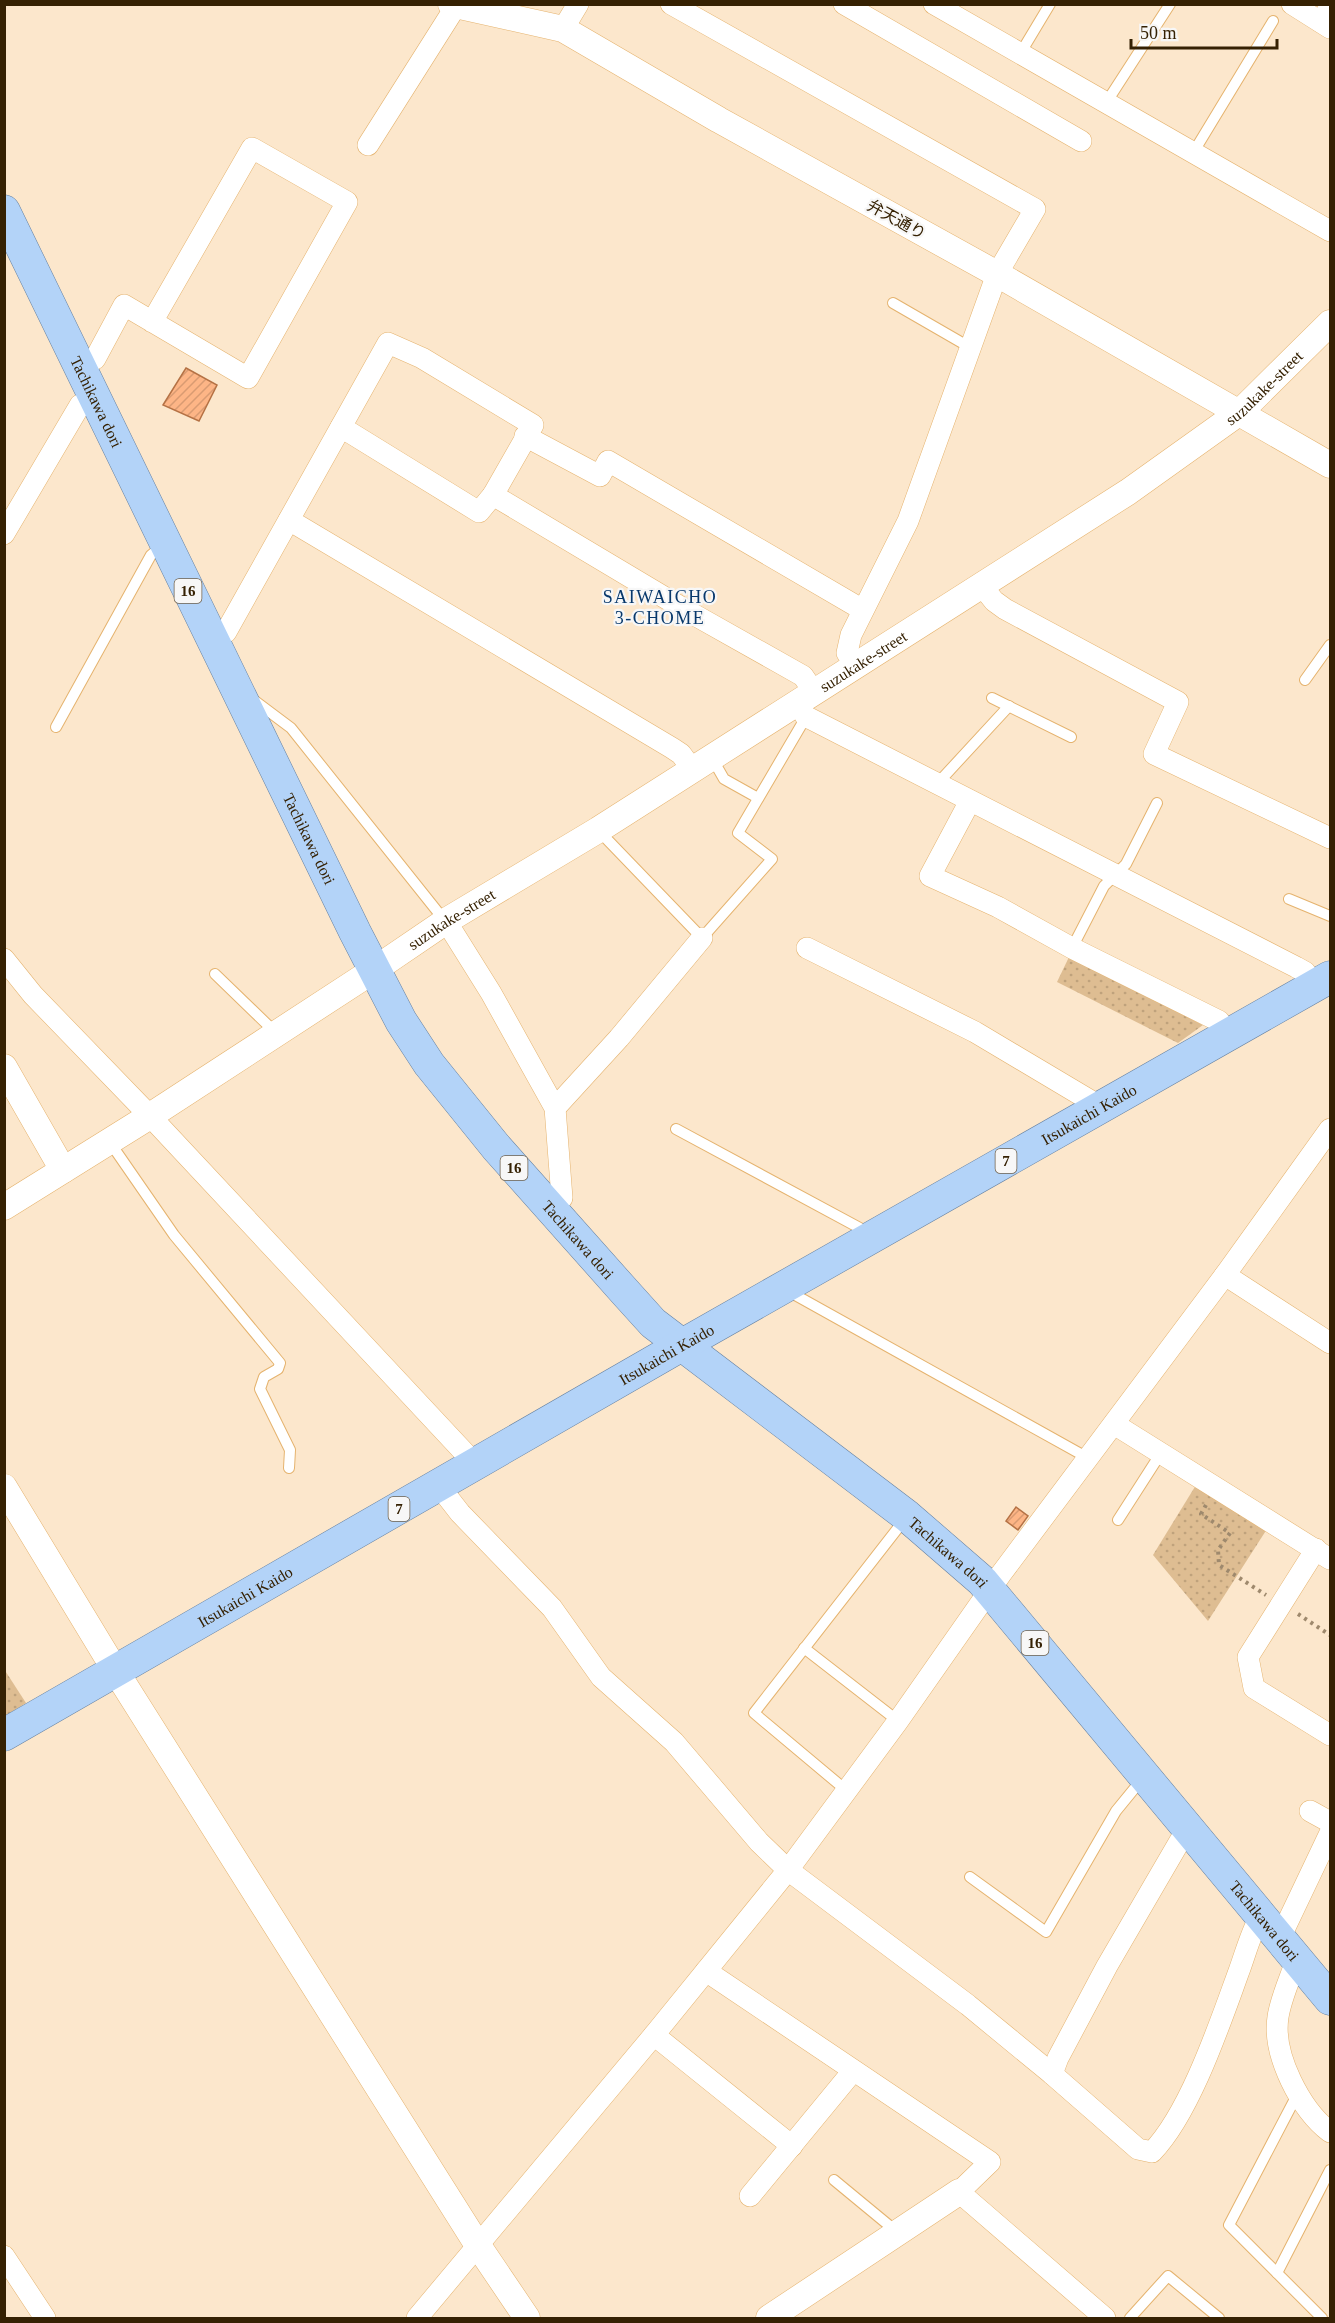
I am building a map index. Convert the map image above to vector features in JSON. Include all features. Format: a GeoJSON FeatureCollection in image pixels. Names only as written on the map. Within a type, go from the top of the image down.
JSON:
{"type":"FeatureCollection","features":[{"type":"Feature","properties":{"kind":"main road","name":"Tachikawa dori"},"geometry":{"type":"LineString","coordinates":[[4,211],[374,970],[401,1021],[429,1064],[489,1140],[653,1323],[907,1516],[966,1566],[990,1590],[1330,1999]]}},
{"type":"Feature","properties":{"kind":"main road","name":"Itsukaichi Kaido"},"geometry":{"type":"LineString","coordinates":[[4,1735],[682,1345],[1322,982]]}},
{"type":"Feature","properties":{"kind":"street"},"geometry":{"type":"LineString","coordinates":[[563,29],[578,4]]}},
{"type":"Feature","properties":{"kind":"street"},"geometry":{"type":"LineString","coordinates":[[671,4],[1035,209],[997,274],[908,521],[851,635],[847,653],[855,665]]}},
{"type":"Feature","properties":{"kind":"street"},"geometry":{"type":"LineString","coordinates":[[844,4],[1081,141]]}},
{"type":"Feature","properties":{"kind":"street"},"geometry":{"type":"LineString","coordinates":[[934,4],[1330,231]]}},
{"type":"Feature","properties":{"kind":"street"},"geometry":{"type":"LineString","coordinates":[[1292,4],[1327,19]]}},
{"type":"Feature","properties":{"kind":"street"},"geometry":{"type":"LineString","coordinates":[[368,145],[454,5]]}},
{"type":"Feature","properties":{"kind":"street","name":"弁天通り"},"geometry":{"type":"LineString","coordinates":[[454,5],[563,29],[719,120],[997,274],[1330,465]]}},
{"type":"Feature","properties":{"kind":"street"},"geometry":{"type":"LineString","coordinates":[[80,365],[95,359],[123,305],[152,322],[248,378],[347,202],[252,148],[152,322]]}},
{"type":"Feature","properties":{"kind":"street","name":"suzukake-street"},"geometry":{"type":"LineString","coordinates":[[4,1207],[150,1116],[446,921],[598,830],[702,763],[806,704],[855,665],[1128,492],[1240,412],[1330,323]]}},
{"type":"Feature","properties":{"kind":"street"},"geometry":{"type":"LineString","coordinates":[[211,639],[226,632],[388,343],[422,358],[533,425],[493,495],[480,512],[341,427]]}},
{"type":"Feature","properties":{"kind":"street"},"geometry":{"type":"LineString","coordinates":[[4,534],[80,405],[95,396]]}},
{"type":"Feature","properties":{"kind":"street"},"geometry":{"type":"LineString","coordinates":[[525,436],[600,476],[608,461],[863,610]]}},
{"type":"Feature","properties":{"kind":"street"},"geometry":{"type":"LineString","coordinates":[[493,495],[684,609],[803,676],[806,704],[937,784],[1115,873],[1322,982]]}},
{"type":"Feature","properties":{"kind":"street"},"geometry":{"type":"LineString","coordinates":[[289,520],[681,754],[702,763]]}},
{"type":"Feature","properties":{"kind":"street"},"geometry":{"type":"LineString","coordinates":[[982,586],[994,601],[1005,609],[1178,702],[1154,754],[1330,838]]}},
{"type":"Feature","properties":{"kind":"street"},"geometry":{"type":"LineString","coordinates":[[970,801],[930,876],[998,907],[1071,948],[1219,1022],[1228,1036]]}},
{"type":"Feature","properties":{"kind":"street"},"geometry":{"type":"LineString","coordinates":[[446,921],[491,993],[555,1108],[562,1198],[550,1209]]}},
{"type":"Feature","properties":{"kind":"street"},"geometry":{"type":"LineString","coordinates":[[555,1108],[619,1038],[702,938]]}},
{"type":"Feature","properties":{"kind":"street"},"geometry":{"type":"LineString","coordinates":[[807,948],[975,1032],[1101,1107]]}},
{"type":"Feature","properties":{"kind":"street"},"geometry":{"type":"LineString","coordinates":[[4,959],[33,994],[476,1465]]}},
{"type":"Feature","properties":{"kind":"street"},"geometry":{"type":"LineString","coordinates":[[4,1067],[63,1170]]}},
{"type":"Feature","properties":{"kind":"street"},"geometry":{"type":"LineString","coordinates":[[417,2319],[477,2244],[654,2035],[788,1870],[898,1721],[990,1590],[1225,1275],[1330,1129]]}},
{"type":"Feature","properties":{"kind":"street"},"geometry":{"type":"LineString","coordinates":[[1225,1275],[1330,1343]]}},
{"type":"Feature","properties":{"kind":"street"},"geometry":{"type":"LineString","coordinates":[[1114,1424],[1323,1554],[1281,1604],[1248,1657],[1254,1688],[1330,1735]]}},
{"type":"Feature","properties":{"kind":"street"},"geometry":{"type":"LineString","coordinates":[[439,1486],[460,1513],[552,1608],[601,1677],[674,1742],[759,1842],[788,1870],[949,1990],[1052,2074],[1138,2149],[1152,2152],[1163,2141],[1200,2071],[1279,1937],[1330,1833]]}},
{"type":"Feature","properties":{"kind":"street"},"geometry":{"type":"LineString","coordinates":[[4,1487],[115,1670],[477,2244],[527,2319]]}},
{"type":"Feature","properties":{"kind":"street"},"geometry":{"type":"LineString","coordinates":[[1310,1811],[1330,1822]]}},
{"type":"Feature","properties":{"kind":"street"},"geometry":{"type":"LineString","coordinates":[[1052,2074],[1058,2058],[1107,1966],[1180,1839],[1190,1830]]}},
{"type":"Feature","properties":{"kind":"street"},"geometry":{"type":"LineString","coordinates":[[1279,1937],[1280,2047],[1297,2095],[1330,2132]]}},
{"type":"Feature","properties":{"kind":"street"},"geometry":{"type":"LineString","coordinates":[[706,1971],[990,2162],[959,2192],[769,2319]]}},
{"type":"Feature","properties":{"kind":"street"},"geometry":{"type":"LineString","coordinates":[[654,2035],[792,2146]]}},
{"type":"Feature","properties":{"kind":"street"},"geometry":{"type":"LineString","coordinates":[[750,2196],[853,2071]]}},
{"type":"Feature","properties":{"kind":"street"},"geometry":{"type":"LineString","coordinates":[[959,2192],[1105,2319]]}},
{"type":"Feature","properties":{"kind":"street"},"geometry":{"type":"LineString","coordinates":[[4,2256],[45,2319]]}},
{"type":"Feature","properties":{"kind":"lane"},"geometry":{"type":"LineString","coordinates":[[1020,54],[1050,4]]}},
{"type":"Feature","properties":{"kind":"lane"},"geometry":{"type":"LineString","coordinates":[[1106,103],[1170,4]]}},
{"type":"Feature","properties":{"kind":"lane"},"geometry":{"type":"LineString","coordinates":[[1193,153],[1273,21]]}},
{"type":"Feature","properties":{"kind":"lane"},"geometry":{"type":"LineString","coordinates":[[892,303],[971,348]]}},
{"type":"Feature","properties":{"kind":"lane"},"geometry":{"type":"LineString","coordinates":[[56,727],[151,555],[165,543]]}},
{"type":"Feature","properties":{"kind":"lane"},"geometry":{"type":"LineString","coordinates":[[1305,680],[1330,645]]}},
{"type":"Feature","properties":{"kind":"lane"},"geometry":{"type":"LineString","coordinates":[[235,686],[291,728],[446,921]]}},
{"type":"Feature","properties":{"kind":"lane"},"geometry":{"type":"LineString","coordinates":[[992,698],[1071,737]]}},
{"type":"Feature","properties":{"kind":"lane"},"geometry":{"type":"LineString","coordinates":[[598,830],[702,938],[772,859],[738,832],[806,704]]}},
{"type":"Feature","properties":{"kind":"lane"},"geometry":{"type":"LineString","coordinates":[[937,784],[1009,706]]}},
{"type":"Feature","properties":{"kind":"lane"},"geometry":{"type":"LineString","coordinates":[[702,763],[724,779],[758,798]]}},
{"type":"Feature","properties":{"kind":"lane"},"geometry":{"type":"LineString","coordinates":[[1071,948],[1104,886],[1126,864],[1157,803]]}},
{"type":"Feature","properties":{"kind":"lane"},"geometry":{"type":"LineString","coordinates":[[1289,898],[1330,916]]}},
{"type":"Feature","properties":{"kind":"lane"},"geometry":{"type":"LineString","coordinates":[[215,974],[276,1034]]}},
{"type":"Feature","properties":{"kind":"lane"},"geometry":{"type":"LineString","coordinates":[[676,1130],[874,1236]]}},
{"type":"Feature","properties":{"kind":"lane"},"geometry":{"type":"LineString","coordinates":[[109,1140],[174,1234],[280,1363],[278,1369],[264,1377],[260,1389],[290,1450],[290,1468]]}},
{"type":"Feature","properties":{"kind":"lane"},"geometry":{"type":"LineString","coordinates":[[782,1288],[1088,1458]]}},
{"type":"Feature","properties":{"kind":"lane"},"geometry":{"type":"LineString","coordinates":[[1118,1520],[1161,1453]]}},
{"type":"Feature","properties":{"kind":"lane"},"geometry":{"type":"LineString","coordinates":[[847,1791],[754,1713],[907,1516]]}},
{"type":"Feature","properties":{"kind":"lane"},"geometry":{"type":"LineString","coordinates":[[804,1648],[898,1721]]}},
{"type":"Feature","properties":{"kind":"lane"},"geometry":{"type":"LineString","coordinates":[[970,1877],[1046,1932],[1116,1811],[1145,1776]]}},
{"type":"Feature","properties":{"kind":"lane"},"geometry":{"type":"LineString","coordinates":[[1297,2095],[1229,2224],[1322,2319]]}},
{"type":"Feature","properties":{"kind":"lane"},"geometry":{"type":"LineString","coordinates":[[1277,2273],[1330,2170]]}},
{"type":"Feature","properties":{"kind":"lane"},"geometry":{"type":"LineString","coordinates":[[834,2180],[898,2233]]}},
{"type":"Feature","properties":{"kind":"lane"},"geometry":{"type":"LineString","coordinates":[[1130,2319],[1168,2276],[1219,2319]]}},
{"type":"Feature","properties":{"kind":"path"},"geometry":{"type":"LineString","coordinates":[[1218,1488],[1201,1514],[1230,1533],[1218,1551],[1219,1565],[1330,1635]]}},
{"type":"Feature","properties":{"kind":"shaded area"},"geometry":{"type":"Polygon","coordinates":[[[1069,957],[1203,1025],[1178,1043],[1057,982],[1069,957]]]}},
{"type":"Feature","properties":{"kind":"shaded area"},"geometry":{"type":"Polygon","coordinates":[[[1196,1485],[1267,1529],[1208,1621],[1153,1555],[1196,1485]]]}},
{"type":"Feature","properties":{"kind":"shaded area"},"geometry":{"type":"Polygon","coordinates":[[[4,1669],[26,1703],[5,1716],[4,1716],[4,1669]]]}},
{"type":"Feature","properties":{"kind":"building"},"geometry":{"type":"Polygon","coordinates":[[[186,368],[217,385],[199,421],[163,405],[186,368]]]}},
{"type":"Feature","properties":{"kind":"building"},"geometry":{"type":"Polygon","coordinates":[[[1016,1507],[1028,1516],[1018,1530],[1006,1521],[1016,1507]]]}},
{"type":"Feature","properties":{"kind":"district","name":"SAIWAICHO 3-CHOME"},"geometry":{"type":"Point","coordinates":[660,607]}}]}
